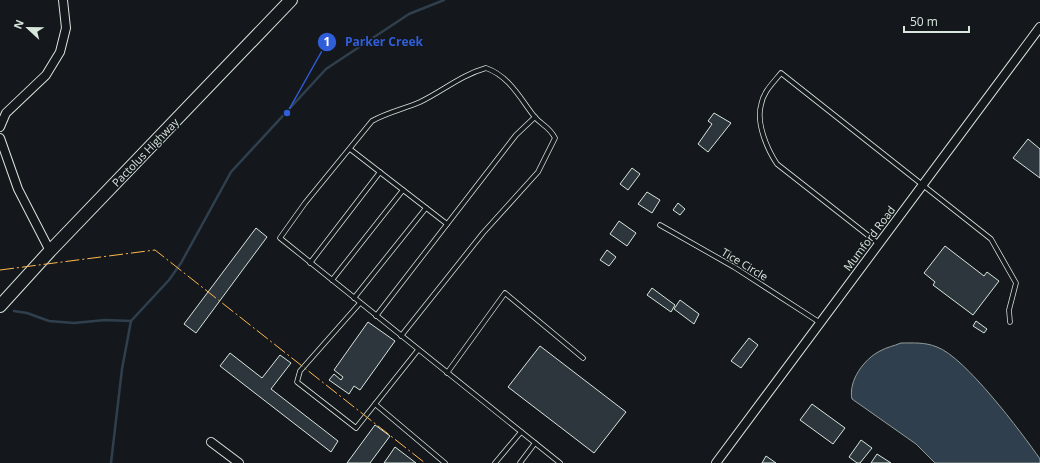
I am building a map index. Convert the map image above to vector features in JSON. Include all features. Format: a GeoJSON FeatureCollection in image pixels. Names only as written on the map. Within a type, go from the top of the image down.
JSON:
{"type":"FeatureCollection","features":[{"type":"Feature","properties":{"kind":"main road","name":"Pactolus Highway"},"geometry":{"type":"LineString","coordinates":[[0,306],[50,251],[291,0]]}},
{"type":"Feature","properties":{"kind":"street"},"geometry":{"type":"LineString","coordinates":[[0,127],[6,113],[46,75],[60,52],[66,28],[63,0]]}},
{"type":"Feature","properties":{"kind":"street","name":"Mumford Road"},"geometry":{"type":"LineString","coordinates":[[716,463],[819,322],[924,184],[1040,27]]}},
{"type":"Feature","properties":{"kind":"street"},"geometry":{"type":"LineString","coordinates":[[0,138],[18,189],[50,251]]}},
{"type":"Feature","properties":{"kind":"street"},"geometry":{"type":"LineString","coordinates":[[211,442],[239,463]]}},
{"type":"Feature","properties":{"kind":"lane"},"geometry":{"type":"LineString","coordinates":[[401,336],[478,239],[538,172],[555,138],[550,129],[535,117],[527,105],[507,82],[497,72],[486,68],[458,79],[420,102],[372,121],[305,203],[280,238],[418,350],[560,463]]}},
{"type":"Feature","properties":{"kind":"lane"},"geometry":{"type":"LineString","coordinates":[[879,244],[777,164],[771,155],[761,125],[760,105],[770,86],[781,73],[924,184],[991,239],[1016,283],[1009,310],[1010,322]]}},
{"type":"Feature","properties":{"kind":"lane"},"geometry":{"type":"LineString","coordinates":[[376,316],[516,135],[535,117]]}},
{"type":"Feature","properties":{"kind":"lane"},"geometry":{"type":"LineString","coordinates":[[350,149],[447,224]]}},
{"type":"Feature","properties":{"kind":"lane"},"geometry":{"type":"LineString","coordinates":[[310,263],[380,172]]}},
{"type":"Feature","properties":{"kind":"lane"},"geometry":{"type":"LineString","coordinates":[[332,280],[403,190]]}},
{"type":"Feature","properties":{"kind":"lane"},"geometry":{"type":"LineString","coordinates":[[354,298],[426,208]]}},
{"type":"Feature","properties":{"kind":"lane","name":"Tice Circle"},"geometry":{"type":"LineString","coordinates":[[660,225],[734,267],[819,322]]}},
{"type":"Feature","properties":{"kind":"lane"},"geometry":{"type":"LineString","coordinates":[[447,373],[504,292],[583,358]]}},
{"type":"Feature","properties":{"kind":"lane"},"geometry":{"type":"LineString","coordinates":[[360,302],[300,371],[297,382],[356,428],[418,350]]}},
{"type":"Feature","properties":{"kind":"lane"},"geometry":{"type":"LineString","coordinates":[[375,404],[445,463]]}},
{"type":"Feature","properties":{"kind":"lane"},"geometry":{"type":"LineString","coordinates":[[496,463],[521,432]]}},
{"type":"Feature","properties":{"kind":"lane"},"geometry":{"type":"LineString","coordinates":[[520,463],[535,443]]}},
{"type":"Feature","properties":{"kind":"lane"},"geometry":{"type":"LineString","coordinates":[[436,463],[440,459]]}},
{"type":"Feature","properties":{"kind":"water"},"geometry":{"type":"Polygon","coordinates":[[[901,343],[932,345],[949,354],[962,365],[1007,415],[1040,459],[1040,463],[935,463],[916,444],[852,399],[852,385],[858,371],[868,359],[885,348],[901,343]]]}},
{"type":"Feature","properties":{"kind":"building"},"geometry":{"type":"Polygon","coordinates":[[[714,113],[731,123],[708,152],[698,144],[712,124],[708,121],[714,113]]]}},
{"type":"Feature","properties":{"kind":"building"},"geometry":{"type":"Polygon","coordinates":[[[1028,139],[1040,149],[1040,178],[1013,158],[1028,139]]]}},
{"type":"Feature","properties":{"kind":"building"},"geometry":{"type":"Polygon","coordinates":[[[632,168],[640,174],[628,190],[620,184],[632,168]]]}},
{"type":"Feature","properties":{"kind":"building"},"geometry":{"type":"Polygon","coordinates":[[[647,192],[660,200],[652,213],[638,204],[647,192]]]}},
{"type":"Feature","properties":{"kind":"building"},"geometry":{"type":"Polygon","coordinates":[[[678,203],[685,209],[680,215],[673,210],[678,203]]]}},
{"type":"Feature","properties":{"kind":"building"},"geometry":{"type":"Polygon","coordinates":[[[619,221],[636,233],[627,246],[610,234],[619,221]]]}},
{"type":"Feature","properties":{"kind":"building"},"geometry":{"type":"Polygon","coordinates":[[[256,228],[267,237],[196,333],[184,324],[256,228]]]}},
{"type":"Feature","properties":{"kind":"building"},"geometry":{"type":"Polygon","coordinates":[[[945,246],[984,276],[987,272],[999,281],[973,315],[933,285],[935,282],[924,273],[945,246]]]}},
{"type":"Feature","properties":{"kind":"building"},"geometry":{"type":"Polygon","coordinates":[[[607,250],[616,257],[609,266],[600,260],[607,250]]]}},
{"type":"Feature","properties":{"kind":"building"},"geometry":{"type":"Polygon","coordinates":[[[652,288],[675,305],[671,312],[647,295],[652,288]]]}},
{"type":"Feature","properties":{"kind":"building"},"geometry":{"type":"Polygon","coordinates":[[[680,300],[699,314],[694,324],[674,309],[680,300]]]}},
{"type":"Feature","properties":{"kind":"building"},"geometry":{"type":"Polygon","coordinates":[[[976,321],[987,329],[984,333],[973,326],[976,321]]]}},
{"type":"Feature","properties":{"kind":"building"},"geometry":{"type":"Polygon","coordinates":[[[368,322],[395,341],[360,390],[354,386],[349,394],[329,380],[334,374],[341,380],[343,377],[334,370],[368,322]]]}},
{"type":"Feature","properties":{"kind":"building"},"geometry":{"type":"Polygon","coordinates":[[[749,338],[758,345],[741,368],[731,361],[749,338]]]}},
{"type":"Feature","properties":{"kind":"building"},"geometry":{"type":"Polygon","coordinates":[[[540,346],[626,412],[594,453],[508,387],[540,346]]]}},
{"type":"Feature","properties":{"kind":"building"},"geometry":{"type":"Polygon","coordinates":[[[230,353],[262,378],[280,355],[291,363],[271,389],[338,441],[331,452],[220,366],[230,353]]]}},
{"type":"Feature","properties":{"kind":"building"},"geometry":{"type":"Polygon","coordinates":[[[812,404],[845,428],[833,444],[800,420],[812,404]]]}},
{"type":"Feature","properties":{"kind":"building"},"geometry":{"type":"Polygon","coordinates":[[[375,425],[390,436],[370,463],[347,463],[375,425]]]}},
{"type":"Feature","properties":{"kind":"building"},"geometry":{"type":"Polygon","coordinates":[[[861,440],[872,448],[860,463],[857,463],[849,457],[861,440]]]}},
{"type":"Feature","properties":{"kind":"building"},"geometry":{"type":"Polygon","coordinates":[[[395,447],[416,463],[384,463],[395,447]]]}},
{"type":"Feature","properties":{"kind":"building"},"geometry":{"type":"Polygon","coordinates":[[[877,454],[891,463],[871,463],[877,454]]]}},
{"type":"Feature","properties":{"kind":"building"},"geometry":{"type":"Polygon","coordinates":[[[766,456],[776,463],[762,463],[766,456]]]}},
{"type":"Feature","properties":{"kind":"waterway"},"geometry":{"type":"LineString","coordinates":[[14,311],[27,313],[49,321],[74,323],[105,320],[131,321],[169,280],[181,263],[231,172],[326,69],[409,14],[444,0]]}},
{"type":"Feature","properties":{"kind":"waterway"},"geometry":{"type":"LineString","coordinates":[[111,463],[122,369],[131,321]]}},
{"type":"Feature","properties":{"kind":"power"},"geometry":{"type":"LineString","coordinates":[[0,270],[155,250],[425,463]]}},
{"type":"Feature","properties":{"kind":"place","name":"Parker Creek"},"geometry":{"type":"Point","coordinates":[287,113]}}]}
